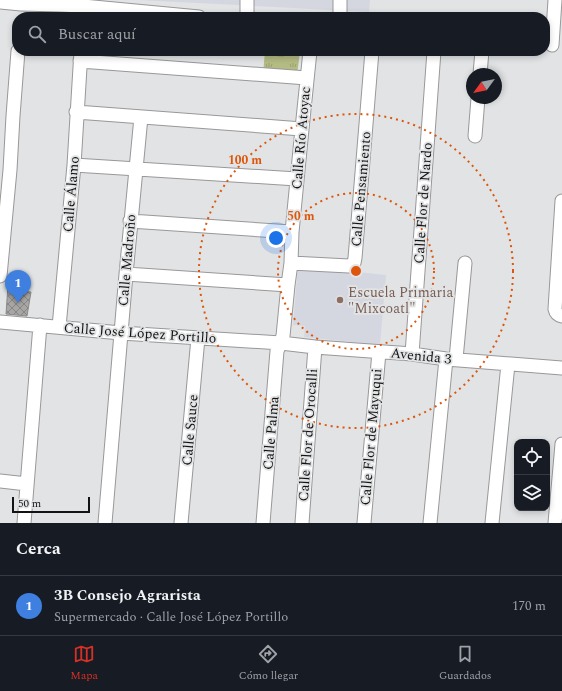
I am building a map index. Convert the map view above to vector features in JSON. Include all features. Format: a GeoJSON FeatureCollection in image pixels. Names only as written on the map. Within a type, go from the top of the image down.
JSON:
{"type":"FeatureCollection","features":[{"type":"Feature","properties":{"kind":"street"},"geometry":{"type":"LineString","coordinates":[[247,0],[247,12]]}},
{"type":"Feature","properties":{"kind":"street"},"geometry":{"type":"LineString","coordinates":[[340,0],[340,12]]}},
{"type":"Feature","properties":{"kind":"street"},"geometry":{"type":"LineString","coordinates":[[553,45],[555,0]]}},
{"type":"Feature","properties":{"kind":"street"},"geometry":{"type":"LineString","coordinates":[[0,2],[21,11],[59,3],[83,12]]}},
{"type":"Feature","properties":{"kind":"street"},"geometry":{"type":"LineString","coordinates":[[0,276],[10,170],[18,56]]}},
{"type":"Feature","properties":{"kind":"street"},"geometry":{"type":"LineString","coordinates":[[80,56],[307,78]]}},
{"type":"Feature","properties":{"kind":"street","name":"Calle Álamo"},"geometry":{"type":"LineString","coordinates":[[59,327],[74,165],[80,56]]}},
{"type":"Feature","properties":{"kind":"street","name":"Calle Río Atoyac"},"geometry":{"type":"LineString","coordinates":[[280,343],[283,336],[291,263],[292,232],[309,56]]}},
{"type":"Feature","properties":{"kind":"street","name":"Calle Pensamiento"},"geometry":{"type":"LineString","coordinates":[[291,263],[349,266],[354,263],[372,56]]}},
{"type":"Feature","properties":{"kind":"street","name":"Calle Flor de Nardo"},"geometry":{"type":"LineString","coordinates":[[412,354],[434,56]]}},
{"type":"Feature","properties":{"kind":"street"},"geometry":{"type":"LineString","coordinates":[[481,68],[482,56]]}},
{"type":"Feature","properties":{"kind":"street"},"geometry":{"type":"LineString","coordinates":[[475,136],[478,104]]}},
{"type":"Feature","properties":{"kind":"street"},"geometry":{"type":"LineString","coordinates":[[76,112],[302,129]]}},
{"type":"Feature","properties":{"kind":"street","name":"Calle Madroño"},"geometry":{"type":"LineString","coordinates":[[105,523],[130,221],[141,117]]}},
{"type":"Feature","properties":{"kind":"street"},"geometry":{"type":"LineString","coordinates":[[74,165],[297,179]]}},
{"type":"Feature","properties":{"kind":"street"},"geometry":{"type":"LineString","coordinates":[[562,202],[555,309],[559,316],[562,316]]}},
{"type":"Feature","properties":{"kind":"street"},"geometry":{"type":"LineString","coordinates":[[130,221],[292,232]]}},
{"type":"Feature","properties":{"kind":"street"},"geometry":{"type":"LineString","coordinates":[[430,523],[465,263]]}},
{"type":"Feature","properties":{"kind":"street"},"geometry":{"type":"LineString","coordinates":[[126,274],[288,285]]}},
{"type":"Feature","properties":{"kind":"street","name":"Calle José López Portillo"},"geometry":{"type":"LineString","coordinates":[[0,322],[280,343]]}},
{"type":"Feature","properties":{"kind":"street"},"geometry":{"type":"LineString","coordinates":[[24,523],[40,325]]}},
{"type":"Feature","properties":{"kind":"street","name":"Calle Sauce"},"geometry":{"type":"LineString","coordinates":[[181,523],[198,338]]}},
{"type":"Feature","properties":{"kind":"street","name":"Avenida 3"},"geometry":{"type":"LineString","coordinates":[[280,343],[562,368]]}},
{"type":"Feature","properties":{"kind":"street","name":"Calle Palma"},"geometry":{"type":"LineString","coordinates":[[264,523],[277,352],[280,343]]}},
{"type":"Feature","properties":{"kind":"street","name":"Calle Flor de Orocalli"},"geometry":{"type":"LineString","coordinates":[[302,523],[315,347]]}},
{"type":"Feature","properties":{"kind":"street","name":"Calle Flor de Mayuqui"},"geometry":{"type":"LineString","coordinates":[[364,523],[378,352]]}},
{"type":"Feature","properties":{"kind":"street"},"geometry":{"type":"LineString","coordinates":[[492,523],[508,364]]}},
{"type":"Feature","properties":{"kind":"street"},"geometry":{"type":"LineString","coordinates":[[555,523],[562,444]]}},
{"type":"Feature","properties":{"kind":"street"},"geometry":{"type":"LineString","coordinates":[[0,481],[27,484]]}},
{"type":"Feature","properties":{"kind":"shaded area"},"geometry":{"type":"Polygon","coordinates":[[[139,0],[370,0],[369,12],[139,0]]]}},
{"type":"Feature","properties":{"kind":"shaded area","name":"Escuela Primaria \"Mixcoatl\""},"geometry":{"type":"Polygon","coordinates":[[[298,266],[386,275],[380,345],[304,337],[305,326],[293,325],[298,266]]]}},
{"type":"Feature","properties":{"kind":"green space"},"geometry":{"type":"Polygon","coordinates":[[[265,56],[299,56],[297,76],[263,74],[265,56]]]}},
{"type":"Feature","properties":{"kind":"building"},"geometry":{"type":"Polygon","coordinates":[[[8,285],[19,287],[20,291],[31,292],[27,316],[6,314],[8,285]]]}},
{"type":"Feature","properties":{"kind":"place","name":"Escuela Primaria \"Mixcoatl\""},"geometry":{"type":"Point","coordinates":[340,300]}},
{"type":"Feature","properties":{"kind":"place","name":"3B Consejo Agrarista"},"geometry":{"type":"Point","coordinates":[18,303]}}]}
